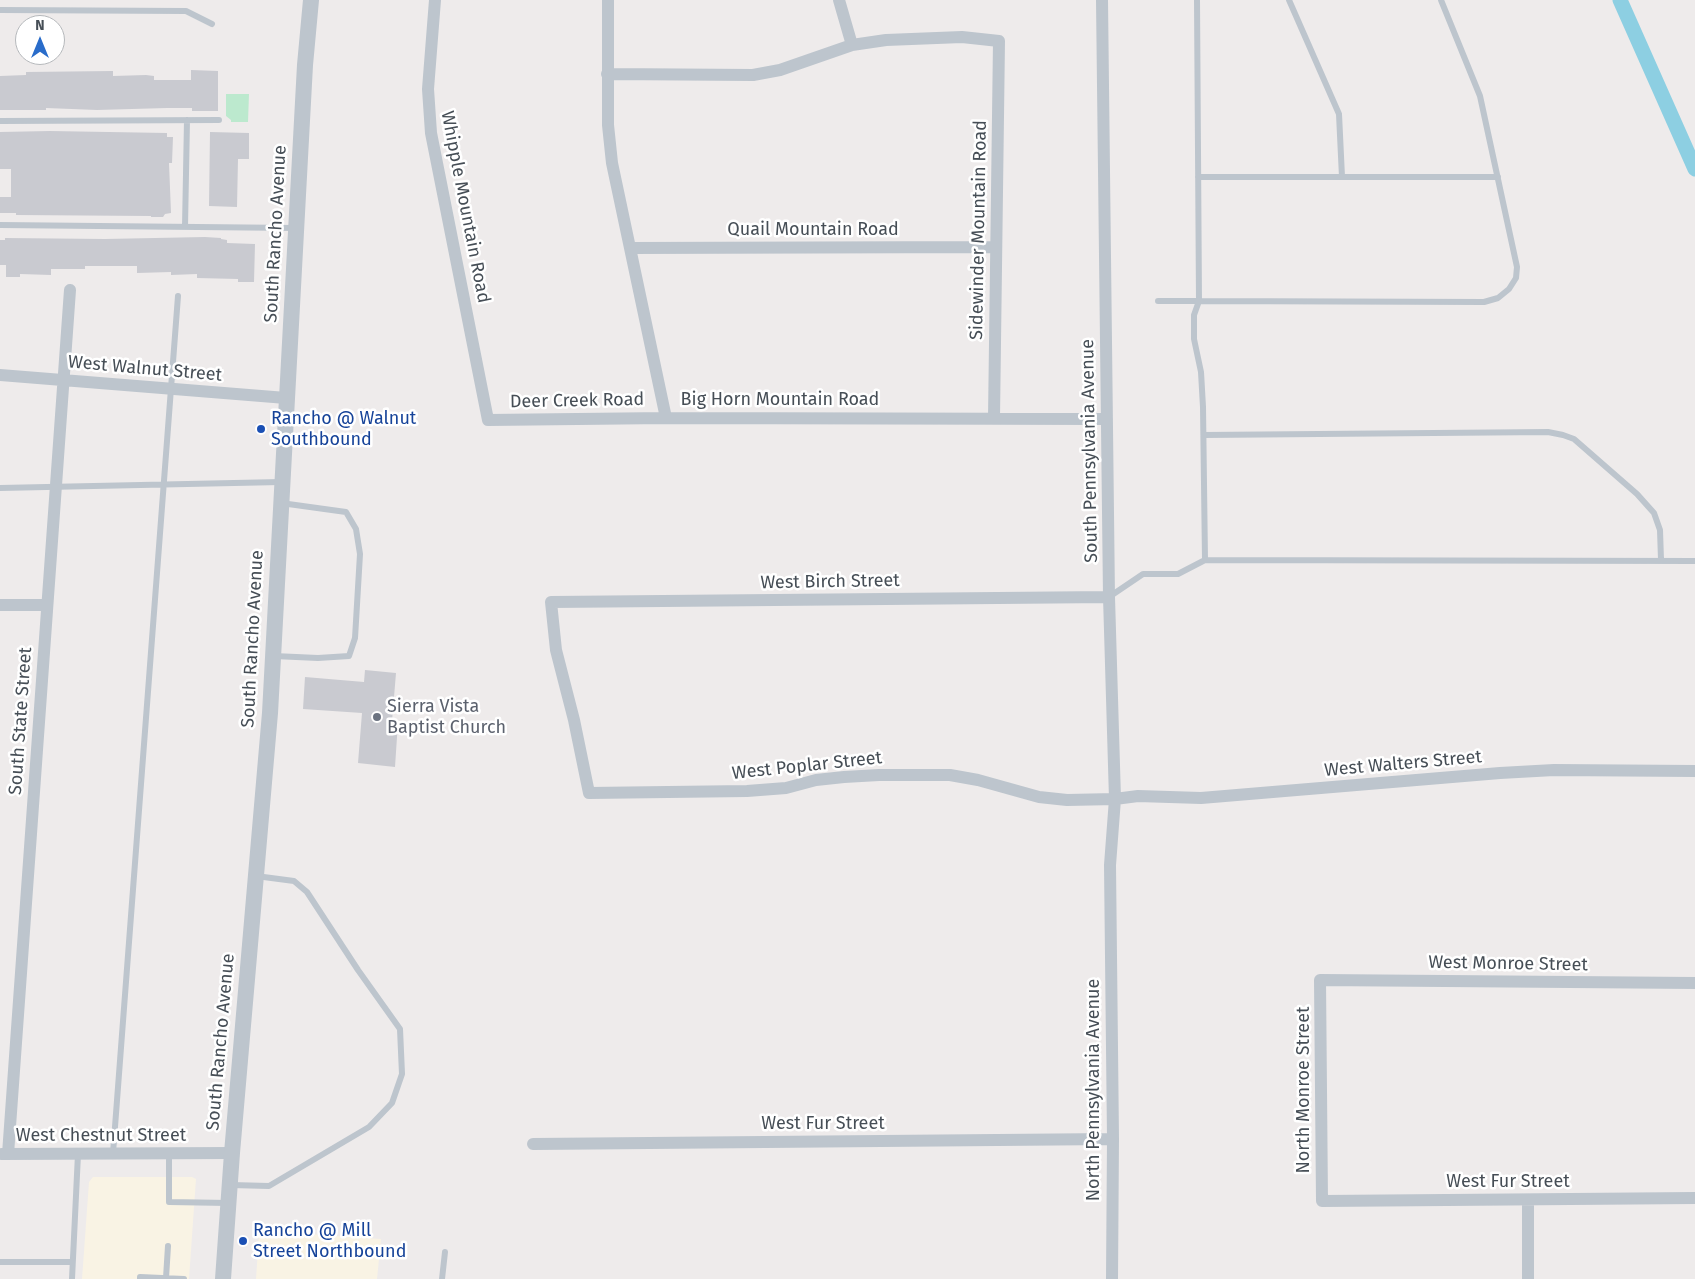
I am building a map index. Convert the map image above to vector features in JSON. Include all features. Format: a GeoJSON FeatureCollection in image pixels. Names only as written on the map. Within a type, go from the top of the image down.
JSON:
{"type":"FeatureCollection","features":[{"type":"Feature","properties":{"kind":"street","name":"South Rancho Avenue"},"geometry":{"type":"LineString","coordinates":[[223,1279],[229,1185],[270,713],[305,66],[311,0]]}},
{"type":"Feature","properties":{"kind":"street","name":"Whipple Mountain Road"},"geometry":{"type":"LineString","coordinates":[[435,0],[428,88],[431,133],[488,420]]}},
{"type":"Feature","properties":{"kind":"street","name":"Big Horn Mountain Road"},"geometry":{"type":"LineString","coordinates":[[608,0],[608,125],[612,163],[666,418],[1107,419]]}},
{"type":"Feature","properties":{"kind":"street"},"geometry":{"type":"LineString","coordinates":[[607,74],[754,75],[780,70],[852,45],[839,0]]}},
{"type":"Feature","properties":{"kind":"street","name":"South Pennsylvania Avenue"},"geometry":{"type":"LineString","coordinates":[[1102,0],[1109,597],[1115,800],[1110,865],[1110,901]]}},
{"type":"Feature","properties":{"kind":"street","name":"Sidewinder Mountain Road"},"geometry":{"type":"LineString","coordinates":[[852,45],[886,40],[930,37],[962,37],[999,42],[994,418]]}},
{"type":"Feature","properties":{"kind":"street","name":"Quail Mountain Road"},"geometry":{"type":"LineString","coordinates":[[630,248],[996,247]]}},
{"type":"Feature","properties":{"kind":"street","name":"South State Street"},"geometry":{"type":"LineString","coordinates":[[4,1154],[65,380],[70,290]]}},
{"type":"Feature","properties":{"kind":"street","name":"West Walnut Street"},"geometry":{"type":"LineString","coordinates":[[0,375],[286,398]]}},
{"type":"Feature","properties":{"kind":"street","name":"Deer Creek Road"},"geometry":{"type":"LineString","coordinates":[[488,420],[666,418]]}},
{"type":"Feature","properties":{"kind":"street","name":"West Birch Street"},"geometry":{"type":"LineString","coordinates":[[588,792],[574,720],[556,650],[551,602],[1109,597]]}},
{"type":"Feature","properties":{"kind":"street"},"geometry":{"type":"LineString","coordinates":[[0,605],[47,605]]}},
{"type":"Feature","properties":{"kind":"street","name":"West Walters Street"},"geometry":{"type":"LineString","coordinates":[[1115,800],[1138,796],[1201,798],[1509,772],[1554,770],[1695,772]]}},
{"type":"Feature","properties":{"kind":"street","name":"West Poplar Street"},"geometry":{"type":"LineString","coordinates":[[588,792],[748,791],[786,788],[816,780],[844,777],[941,775],[978,780],[1039,797],[1067,800],[1115,800]]}},
{"type":"Feature","properties":{"kind":"street","name":"North Pennsylvania Avenue"},"geometry":{"type":"LineString","coordinates":[[1110,901],[1113,1139],[1112,1279]]}},
{"type":"Feature","properties":{"kind":"street","name":"West Monroe Street"},"geometry":{"type":"LineString","coordinates":[[1320,980],[1695,984]]}},
{"type":"Feature","properties":{"kind":"street","name":"North Monroe Street"},"geometry":{"type":"LineString","coordinates":[[1320,980],[1322,1201]]}},
{"type":"Feature","properties":{"kind":"street","name":"West Fur Street"},"geometry":{"type":"LineString","coordinates":[[532,1144],[1113,1139]]}},
{"type":"Feature","properties":{"kind":"street","name":"West Chestnut Street"},"geometry":{"type":"LineString","coordinates":[[4,1154],[232,1152]]}},
{"type":"Feature","properties":{"kind":"street","name":"West Fur Street"},"geometry":{"type":"LineString","coordinates":[[1322,1201],[1695,1198]]}},
{"type":"Feature","properties":{"kind":"street"},"geometry":{"type":"LineString","coordinates":[[1528,1200],[1528,1279]]}},
{"type":"Feature","properties":{"kind":"lane"},"geometry":{"type":"LineString","coordinates":[[1197,0],[1199,301],[1194,315],[1194,339],[1201,372],[1204,435],[1205,560]]}},
{"type":"Feature","properties":{"kind":"lane"},"geometry":{"type":"LineString","coordinates":[[1289,0],[1338,114],[1342,177]]}},
{"type":"Feature","properties":{"kind":"lane"},"geometry":{"type":"LineString","coordinates":[[1158,301],[1484,302],[1498,298],[1509,289],[1516,278],[1517,267],[1480,96],[1441,0]]}},
{"type":"Feature","properties":{"kind":"lane"},"geometry":{"type":"LineString","coordinates":[[0,10],[186,11],[212,24]]}},
{"type":"Feature","properties":{"kind":"lane"},"geometry":{"type":"LineString","coordinates":[[0,120],[219,120]]}},
{"type":"Feature","properties":{"kind":"lane"},"geometry":{"type":"LineString","coordinates":[[185,227],[187,120]]}},
{"type":"Feature","properties":{"kind":"lane"},"geometry":{"type":"LineString","coordinates":[[1198,177],[1498,177]]}},
{"type":"Feature","properties":{"kind":"lane"},"geometry":{"type":"LineString","coordinates":[[0,225],[297,228]]}},
{"type":"Feature","properties":{"kind":"lane"},"geometry":{"type":"LineString","coordinates":[[113,1153],[178,296]]}},
{"type":"Feature","properties":{"kind":"lane"},"geometry":{"type":"LineString","coordinates":[[1204,435],[1548,432],[1563,435],[1574,439],[1637,494],[1654,512],[1660,530],[1662,560]]}},
{"type":"Feature","properties":{"kind":"lane"},"geometry":{"type":"LineString","coordinates":[[0,488],[282,482]]}},
{"type":"Feature","properties":{"kind":"lane"},"geometry":{"type":"LineString","coordinates":[[273,656],[318,658],[349,656],[355,638],[360,554],[356,529],[346,512],[281,503]]}},
{"type":"Feature","properties":{"kind":"lane"},"geometry":{"type":"LineString","coordinates":[[1109,597],[1143,574],[1178,574],[1205,560],[1695,561]]}},
{"type":"Feature","properties":{"kind":"lane"},"geometry":{"type":"LineString","coordinates":[[229,1185],[269,1186],[369,1127],[392,1103],[402,1074],[400,1029],[358,970],[307,892],[294,881],[256,876]]}},
{"type":"Feature","properties":{"kind":"lane"},"geometry":{"type":"LineString","coordinates":[[170,1153],[169,1202],[228,1203]]}},
{"type":"Feature","properties":{"kind":"lane"},"geometry":{"type":"LineString","coordinates":[[72,1279],[78,1154]]}},
{"type":"Feature","properties":{"kind":"lane"},"geometry":{"type":"LineString","coordinates":[[166,1278],[168,1246]]}},
{"type":"Feature","properties":{"kind":"lane"},"geometry":{"type":"LineString","coordinates":[[442,1279],[445,1252]]}},
{"type":"Feature","properties":{"kind":"lane"},"geometry":{"type":"LineString","coordinates":[[0,1262],[72,1262]]}},
{"type":"Feature","properties":{"kind":"lane"},"geometry":{"type":"LineString","coordinates":[[140,1279],[140,1277],[184,1279]]}},
{"type":"Feature","properties":{"kind":"shaded area"},"geometry":{"type":"Polygon","coordinates":[[[93,1177],[192,1177],[196,1179],[189,1279],[82,1279],[89,1182],[93,1177]]]}},
{"type":"Feature","properties":{"kind":"shaded area"},"geometry":{"type":"Polygon","coordinates":[[[263,1231],[381,1239],[377,1279],[256,1279],[259,1234],[263,1231]]]}},
{"type":"Feature","properties":{"kind":"green space"},"geometry":{"type":"Polygon","coordinates":[[[226,94],[249,94],[248,122],[231,122],[226,116],[226,94]]]}},
{"type":"Feature","properties":{"kind":"building"},"geometry":{"type":"Polygon","coordinates":[[[191,70],[218,71],[218,111],[192,111],[192,108],[97,110],[46,108],[46,110],[0,110],[0,76],[26,75],[26,72],[113,71],[113,76],[146,75],[154,76],[154,80],[191,80],[191,70]]]}},
{"type":"Feature","properties":{"kind":"building"},"geometry":{"type":"Polygon","coordinates":[[[0,132],[167,133],[167,137],[173,137],[172,163],[169,163],[171,213],[165,214],[163,217],[151,217],[16,215],[16,213],[0,213],[0,197],[11,197],[11,169],[0,169],[0,132]]]}},
{"type":"Feature","properties":{"kind":"building"},"geometry":{"type":"Polygon","coordinates":[[[210,132],[249,133],[249,159],[238,159],[237,207],[209,206],[210,132]]]}},
{"type":"Feature","properties":{"kind":"building"},"geometry":{"type":"Polygon","coordinates":[[[5,238],[221,238],[227,240],[227,243],[255,244],[254,282],[238,282],[238,279],[197,278],[197,274],[171,275],[171,272],[137,273],[137,266],[85,266],[85,269],[51,269],[51,275],[20,274],[20,277],[6,277],[6,265],[0,265],[0,240],[5,240],[5,238]]]}},
{"type":"Feature","properties":{"kind":"building","name":"Sierra Vista Baptist Church"},"geometry":{"type":"Polygon","coordinates":[[[365,670],[396,673],[392,721],[398,722],[395,767],[358,763],[362,713],[303,709],[305,677],[364,682],[365,670]]]}},
{"type":"Feature","properties":{"kind":"waterway"},"geometry":{"type":"LineString","coordinates":[[1620,0],[1695,169]]}},
{"type":"Feature","properties":{"kind":"place","name":"Rancho @ Walnut Southbound"},"geometry":{"type":"Point","coordinates":[261,429]}},
{"type":"Feature","properties":{"kind":"place","name":"Sierra Vista Baptist Church"},"geometry":{"type":"Point","coordinates":[377,717]}},
{"type":"Feature","properties":{"kind":"place","name":"Rancho @ Mill Street Northbound"},"geometry":{"type":"Point","coordinates":[243,1241]}}]}
